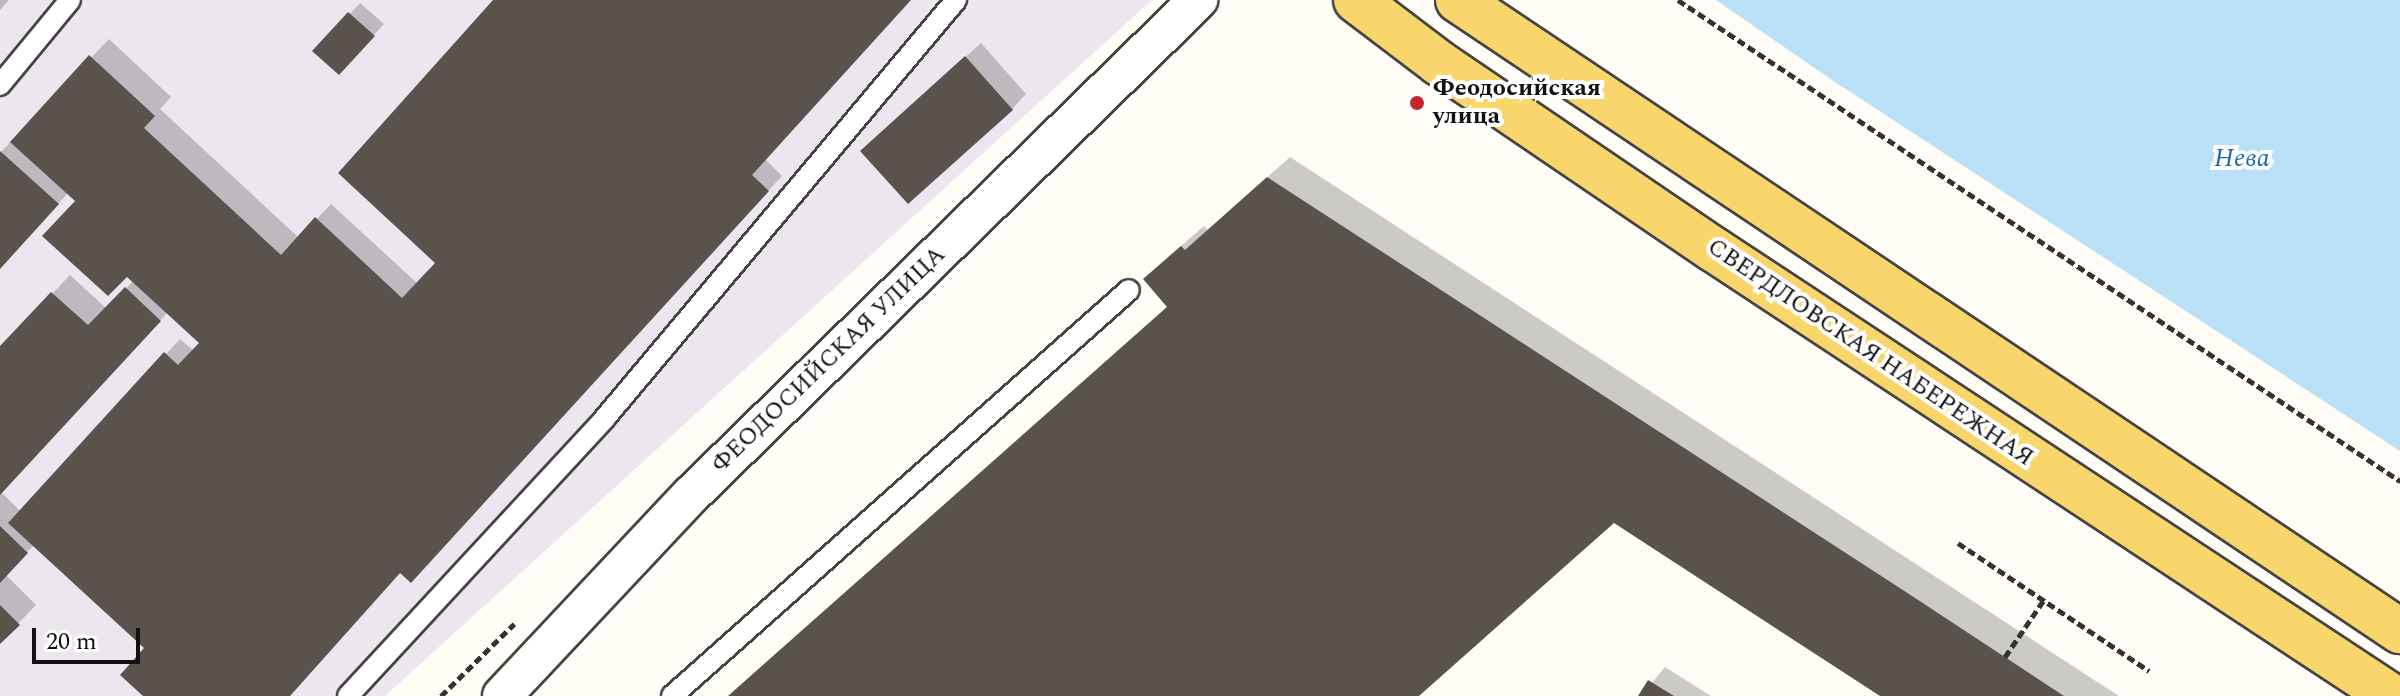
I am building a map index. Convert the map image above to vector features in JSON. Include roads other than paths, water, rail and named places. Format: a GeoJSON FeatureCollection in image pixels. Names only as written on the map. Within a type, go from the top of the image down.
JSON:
{"type":"FeatureCollection","features":[{"type":"Feature","properties":{"kind":"main road","name":"СВЕРДЛОВСКАЯ НАБЕРЕЖНАЯ"},"geometry":{"type":"LineString","coordinates":[[1356,0],[1439,63],[1700,240],[2391,696]]}},
{"type":"Feature","properties":{"kind":"main road"},"geometry":{"type":"LineString","coordinates":[[1458,0],[2400,631]]}},
{"type":"Feature","properties":{"kind":"street","name":"ФЕОДОСИЙСКАЯ УЛИЦА"},"geometry":{"type":"LineString","coordinates":[[502,696],[691,495],[1198,0]]}},
{"type":"Feature","properties":{"kind":"lane"},"geometry":{"type":"LineString","coordinates":[[0,85],[70,0]]}},
{"type":"Feature","properties":{"kind":"lane"},"geometry":{"type":"LineString","coordinates":[[348,696],[605,418],[956,0]]}},
{"type":"Feature","properties":{"kind":"lane"},"geometry":{"type":"LineString","coordinates":[[672,696],[1129,290]]}},
{"type":"Feature","properties":{"kind":"water","name":"Нева"},"geometry":{"type":"Polygon","coordinates":[[[1716,0],[2400,0],[2400,451],[1832,80],[1716,0]]]}},
{"type":"Feature","properties":{"kind":"place","name":"Феодосийская улица"},"geometry":{"type":"Point","coordinates":[1417,103]}}]}
